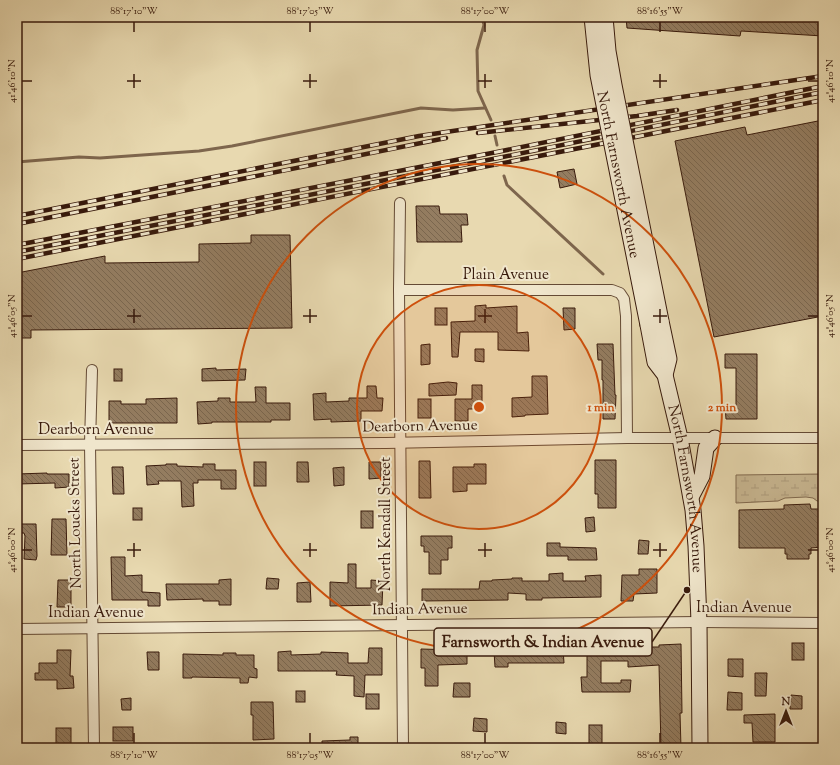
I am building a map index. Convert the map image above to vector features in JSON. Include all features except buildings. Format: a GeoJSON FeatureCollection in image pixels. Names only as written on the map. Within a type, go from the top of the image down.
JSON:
{"type":"FeatureCollection","features":[{"type":"Feature","properties":{"kind":"main road","name":"North Farnsworth Avenue"},"geometry":{"type":"LineString","coordinates":[[592,17],[598,76],[655,323]]}},
{"type":"Feature","properties":{"kind":"main road","name":"North Farnsworth Avenue"},"geometry":{"type":"LineString","coordinates":[[605,17],[608,51],[655,323],[655,362],[665,375],[680,438],[691,497],[696,546],[700,622],[700,748]]}},
{"type":"Feature","properties":{"kind":"main road"},"geometry":{"type":"LineString","coordinates":[[691,497],[702,476],[706,448],[715,438]]}},
{"type":"Feature","properties":{"kind":"street","name":"North Kendall Street"},"geometry":{"type":"LineString","coordinates":[[400,203],[399,290],[403,748]]}},
{"type":"Feature","properties":{"kind":"street","name":"Plain Avenue"},"geometry":{"type":"LineString","coordinates":[[399,290],[612,290],[620,292],[624,299],[625,305],[627,438]]}},
{"type":"Feature","properties":{"kind":"street","name":"North Loucks Street"},"geometry":{"type":"LineString","coordinates":[[92,370],[90,444],[94,748]]}},
{"type":"Feature","properties":{"kind":"street","name":"Dearborn Avenue"},"geometry":{"type":"LineString","coordinates":[[17,445],[400,443],[627,438],[823,438]]}},
{"type":"Feature","properties":{"kind":"street","name":"Indian Avenue"},"geometry":{"type":"LineString","coordinates":[[17,629],[700,622],[823,623]]}},
{"type":"Feature","properties":{"kind":"green space"},"geometry":{"type":"Polygon","coordinates":[[[823,474],[823,501],[817,501],[813,498],[806,497],[785,498],[778,501],[736,503],[736,475],[823,474]]]}},
{"type":"Feature","properties":{"kind":"waterway"},"geometry":{"type":"LineString","coordinates":[[482,17],[484,25],[477,50],[478,91],[491,120]]}},
{"type":"Feature","properties":{"kind":"waterway"},"geometry":{"type":"LineString","coordinates":[[17,162],[79,157],[100,158],[199,151],[232,146],[421,108],[453,110],[485,108]]}},
{"type":"Feature","properties":{"kind":"waterway"},"geometry":{"type":"LineString","coordinates":[[495,136],[497,145]]}},
{"type":"Feature","properties":{"kind":"waterway"},"geometry":{"type":"LineString","coordinates":[[504,176],[507,185],[603,274]]}},
{"type":"Feature","properties":{"kind":"railway"},"geometry":{"type":"LineString","coordinates":[[17,216],[419,136],[823,76]]}},
{"type":"Feature","properties":{"kind":"railway"},"geometry":{"type":"LineString","coordinates":[[17,245],[497,152],[823,86]]}},
{"type":"Feature","properties":{"kind":"railway"},"geometry":{"type":"LineString","coordinates":[[17,252],[498,158],[823,92]]}},
{"type":"Feature","properties":{"kind":"railway"},"geometry":{"type":"LineString","coordinates":[[17,259],[823,100]]}},
{"type":"Feature","properties":{"kind":"railway"},"geometry":{"type":"LineString","coordinates":[[478,133],[637,116],[677,110]]}},
{"type":"Feature","properties":{"kind":"railway"},"geometry":{"type":"LineString","coordinates":[[17,224],[446,138]]}},
{"type":"Feature","properties":{"kind":"place","name":"Farnsworth & Indian Avenue"},"geometry":{"type":"Point","coordinates":[687,590]}}]}
